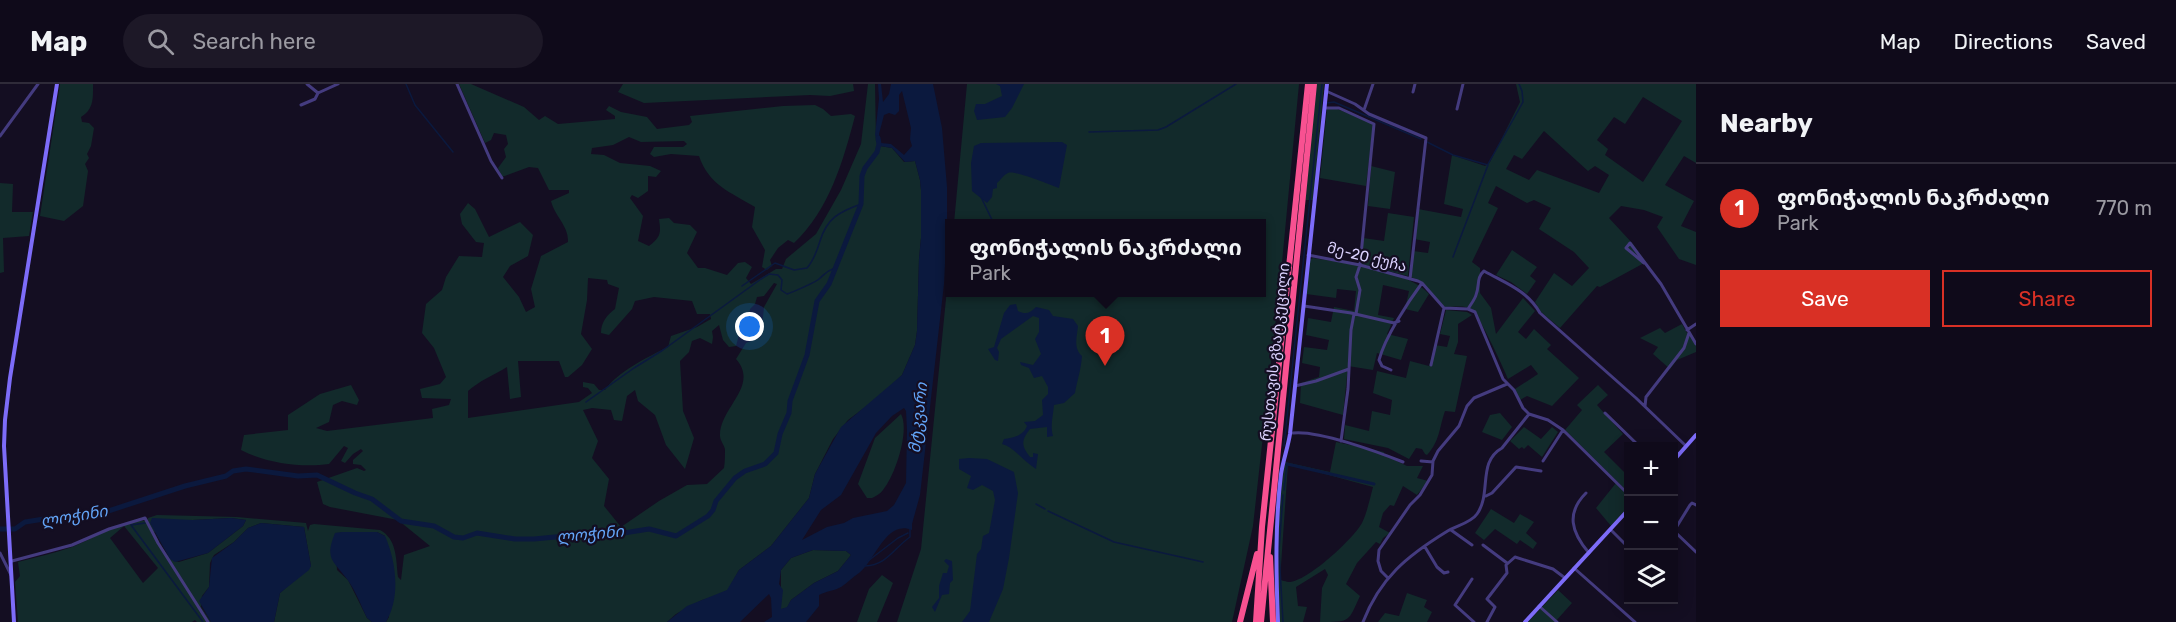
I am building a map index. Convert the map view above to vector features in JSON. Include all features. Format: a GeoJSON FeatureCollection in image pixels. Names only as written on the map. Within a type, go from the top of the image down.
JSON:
{"type":"FeatureCollection","features":[{"type":"Feature","properties":{"kind":"highway","name":"რუსთავის გზატკეცილი"},"geometry":{"type":"LineString","coordinates":[[1290,301],[1308,84]]}},
{"type":"Feature","properties":{"kind":"highway","name":"რუსთავის გზატკეცილი"},"geometry":{"type":"LineString","coordinates":[[1256,622],[1314,84]]}},
{"type":"Feature","properties":{"kind":"highway","name":"რუსთავის გზატკეცილი"},"geometry":{"type":"LineString","coordinates":[[1261,622],[1266,526]]}},
{"type":"Feature","properties":{"kind":"highway"},"geometry":{"type":"LineString","coordinates":[[1240,622],[1266,526]]}},
{"type":"Feature","properties":{"kind":"highway"},"geometry":{"type":"LineString","coordinates":[[1266,526],[1273,622]]}},
{"type":"Feature","properties":{"kind":"street"},"geometry":{"type":"LineString","coordinates":[[0,136],[38,84]]}},
{"type":"Feature","properties":{"kind":"street"},"geometry":{"type":"LineString","coordinates":[[14,622],[4,420],[57,84]]}},
{"type":"Feature","properties":{"kind":"street"},"geometry":{"type":"LineString","coordinates":[[307,84],[318,93]]}},
{"type":"Feature","properties":{"kind":"street"},"geometry":{"type":"LineString","coordinates":[[301,105],[315,99],[318,93],[338,84]]}},
{"type":"Feature","properties":{"kind":"street"},"geometry":{"type":"LineString","coordinates":[[457,84],[490,161],[502,178]]}},
{"type":"Feature","properties":{"kind":"street"},"geometry":{"type":"LineString","coordinates":[[1278,622],[1276,560],[1281,476],[1290,434],[1327,84]]}},
{"type":"Feature","properties":{"kind":"street"},"geometry":{"type":"LineString","coordinates":[[1364,110],[1373,84]]}},
{"type":"Feature","properties":{"kind":"street"},"geometry":{"type":"LineString","coordinates":[[1413,92],[1415,84]]}},
{"type":"Feature","properties":{"kind":"street"},"geometry":{"type":"LineString","coordinates":[[1457,109],[1462,84]]}},
{"type":"Feature","properties":{"kind":"street"},"geometry":{"type":"LineString","coordinates":[[1326,91],[1369,114],[1425,138],[1410,279]]}},
{"type":"Feature","properties":{"kind":"street"},"geometry":{"type":"LineString","coordinates":[[1325,107],[1339,108],[1374,123],[1360,265],[1356,277],[1360,290],[1355,314],[1341,441]]}},
{"type":"Feature","properties":{"kind":"street"},"geometry":{"type":"LineString","coordinates":[[1644,263],[1626,248],[1630,243],[1661,284],[1696,344]]}},
{"type":"Feature","properties":{"kind":"street","name":"მე-20 ქუჩა"},"geometry":{"type":"LineString","coordinates":[[1308,255],[1360,265],[1422,283],[1444,308]]}},
{"type":"Feature","properties":{"kind":"street"},"geometry":{"type":"LineString","coordinates":[[1468,309],[1476,295],[1478,277],[1481,273],[1484,271],[1505,280],[1686,446]]}},
{"type":"Feature","properties":{"kind":"street"},"geometry":{"type":"LineString","coordinates":[[1391,370],[1382,366],[1379,360],[1389,336],[1422,283]]}},
{"type":"Feature","properties":{"kind":"street"},"geometry":{"type":"LineString","coordinates":[[1304,306],[1395,323],[1399,321]]}},
{"type":"Feature","properties":{"kind":"street"},"geometry":{"type":"LineString","coordinates":[[1431,365],[1444,308],[1468,309],[1475,312],[1507,384],[1514,390],[1523,408],[1529,414],[1548,420],[1563,430],[1624,489]]}},
{"type":"Feature","properties":{"kind":"street"},"geometry":{"type":"LineString","coordinates":[[1645,406],[1646,397],[1684,348],[1688,331],[1696,324]]}},
{"type":"Feature","properties":{"kind":"street"},"geometry":{"type":"LineString","coordinates":[[1295,387],[1349,369]]}},
{"type":"Feature","properties":{"kind":"street"},"geometry":{"type":"LineString","coordinates":[[1388,578],[1379,565],[1380,550],[1432,475],[1433,462],[1438,451],[1459,426],[1467,406],[1474,398],[1507,384]]}},
{"type":"Feature","properties":{"kind":"street"},"geometry":{"type":"LineString","coordinates":[[1636,398],[1646,397]]}},
{"type":"Feature","properties":{"kind":"street"},"geometry":{"type":"LineString","coordinates":[[1605,413],[1634,442]]}},
{"type":"Feature","properties":{"kind":"street"},"geometry":{"type":"LineString","coordinates":[[1363,622],[1388,578],[1404,560],[1451,529],[1476,516],[1486,496],[1486,468],[1529,414]]}},
{"type":"Feature","properties":{"kind":"street"},"geometry":{"type":"LineString","coordinates":[[1543,461],[1563,430]]}},
{"type":"Feature","properties":{"kind":"street"},"geometry":{"type":"LineString","coordinates":[[1293,433],[1302,432],[1341,441],[1403,462]]}},
{"type":"Feature","properties":{"kind":"street"},"geometry":{"type":"LineString","coordinates":[[1678,455],[1696,435]]}},
{"type":"Feature","properties":{"kind":"street"},"geometry":{"type":"LineString","coordinates":[[1421,461],[1433,462]]}},
{"type":"Feature","properties":{"kind":"street"},"geometry":{"type":"LineString","coordinates":[[1486,496],[1492,493],[1515,467],[1540,471]]}},
{"type":"Feature","properties":{"kind":"street"},"geometry":{"type":"LineString","coordinates":[[1586,492],[1574,507],[1573,517],[1579,541],[1588,553]]}},
{"type":"Feature","properties":{"kind":"street"},"geometry":{"type":"LineString","coordinates":[[1678,524],[1690,505],[1692,503],[1696,505]]}},
{"type":"Feature","properties":{"kind":"street"},"geometry":{"type":"LineString","coordinates":[[1525,622],[1624,515]]}},
{"type":"Feature","properties":{"kind":"street"},"geometry":{"type":"LineString","coordinates":[[12,561],[72,545],[109,528],[145,518],[158,543],[208,622]]}},
{"type":"Feature","properties":{"kind":"street"},"geometry":{"type":"LineString","coordinates":[[1451,529],[1472,545]]}},
{"type":"Feature","properties":{"kind":"street"},"geometry":{"type":"LineString","coordinates":[[1610,529],[1624,542]]}},
{"type":"Feature","properties":{"kind":"street"},"geometry":{"type":"LineString","coordinates":[[1678,535],[1696,552]]}},
{"type":"Feature","properties":{"kind":"street"},"geometry":{"type":"LineString","coordinates":[[1483,544],[1507,563]]}},
{"type":"Feature","properties":{"kind":"street"},"geometry":{"type":"LineString","coordinates":[[1425,546],[1439,570],[1444,573],[1448,572]]}},
{"type":"Feature","properties":{"kind":"street"},"geometry":{"type":"LineString","coordinates":[[0,553],[13,578]]}},
{"type":"Feature","properties":{"kind":"street"},"geometry":{"type":"LineString","coordinates":[[1507,563],[1518,556],[1530,563],[1553,569],[1565,579]]}},
{"type":"Feature","properties":{"kind":"street"},"geometry":{"type":"LineString","coordinates":[[1487,622],[1495,607],[1487,599],[1507,573],[1507,563]]}},
{"type":"Feature","properties":{"kind":"street"},"geometry":{"type":"LineString","coordinates":[[1574,568],[1635,622]]}},
{"type":"Feature","properties":{"kind":"street"},"geometry":{"type":"LineString","coordinates":[[1472,579],[1455,605],[1469,620],[1474,622]]}},
{"type":"Feature","properties":{"kind":"street"},"geometry":{"type":"LineString","coordinates":[[1539,606],[1557,622]]}},
{"type":"Feature","properties":{"kind":"green space"},"geometry":{"type":"Polygon","coordinates":[[[60,84],[93,84],[91,107],[81,117],[82,122],[89,123],[94,128],[87,154],[89,158],[85,164],[88,171],[83,206],[64,221],[40,216],[60,84]]]}},
{"type":"Feature","properties":{"kind":"green space"},"geometry":{"type":"Polygon","coordinates":[[[459,84],[471,84],[524,107],[539,120],[545,116],[558,124],[615,119],[615,116],[606,110],[609,106],[621,112],[647,117],[657,129],[689,125],[692,122],[690,116],[783,106],[815,105],[831,116],[851,114],[855,116],[840,168],[817,216],[794,243],[788,240],[778,248],[770,260],[772,266],[767,270],[762,267],[765,250],[752,227],[755,207],[721,187],[708,174],[699,156],[671,154],[654,157],[650,154],[654,147],[683,147],[687,144],[684,141],[641,142],[629,137],[613,145],[592,148],[591,154],[604,155],[620,163],[650,166],[661,171],[656,177],[648,176],[648,191],[638,198],[632,195],[630,198],[643,216],[638,241],[649,246],[656,240],[660,231],[659,219],[669,218],[674,223],[690,225],[697,232],[687,253],[698,268],[727,275],[738,263],[745,262],[752,267],[746,278],[751,284],[776,269],[782,269],[786,259],[816,234],[841,190],[861,144],[868,84],[875,84],[876,141],[880,146],[892,148],[904,162],[915,161],[920,180],[921,238],[915,345],[902,375],[880,396],[848,420],[833,439],[815,474],[809,498],[771,546],[739,570],[728,590],[702,600],[676,614],[667,622],[386,622],[389,617],[385,536],[377,532],[335,533],[337,570],[348,580],[367,618],[372,622],[274,622],[280,593],[311,566],[304,527],[261,523],[248,528],[234,542],[214,555],[210,563],[209,587],[202,596],[201,607],[211,622],[195,620],[192,622],[18,622],[15,582],[20,576],[18,562],[72,547],[119,526],[147,521],[148,518],[157,515],[237,517],[306,523],[308,531],[310,525],[314,524],[380,530],[393,544],[398,577],[401,580],[404,555],[430,546],[398,520],[323,504],[317,482],[357,468],[366,470],[361,465],[353,464],[353,460],[363,451],[361,449],[345,463],[341,461],[348,448],[344,446],[329,464],[307,465],[272,461],[241,450],[244,435],[288,430],[288,415],[320,394],[351,385],[359,400],[357,405],[342,401],[333,405],[329,422],[316,428],[327,431],[433,418],[432,409],[449,405],[451,399],[422,398],[420,389],[440,384],[446,377],[434,348],[422,333],[426,304],[442,290],[446,277],[459,256],[482,257],[484,243],[476,242],[462,224],[460,214],[468,203],[475,209],[489,237],[520,222],[533,235],[528,256],[510,266],[503,277],[519,297],[526,312],[535,307],[531,289],[541,256],[568,242],[564,226],[551,201],[569,193],[569,190],[549,190],[538,168],[529,167],[502,177],[498,168],[506,157],[504,149],[508,144],[506,135],[494,133],[491,140],[485,143],[459,84]],[[588,278],[581,334],[592,349],[582,365],[565,377],[559,361],[518,361],[521,397],[510,399],[507,367],[468,391],[468,418],[579,402],[592,393],[588,388],[583,387],[583,382],[594,384],[599,390],[605,390],[625,371],[668,347],[671,336],[697,327],[711,319],[710,314],[697,314],[692,301],[654,297],[635,301],[632,309],[609,335],[601,333],[601,329],[605,319],[615,309],[619,288],[608,284],[607,280],[588,278]],[[774,283],[764,296],[757,297],[749,316],[743,320],[736,346],[729,347],[723,340],[719,325],[712,331],[712,344],[700,338],[692,341],[689,352],[680,361],[683,411],[694,438],[685,469],[666,445],[655,415],[638,401],[635,390],[627,396],[622,421],[614,420],[611,410],[592,408],[583,410],[598,441],[592,458],[609,479],[604,506],[621,527],[687,485],[707,484],[724,468],[725,449],[720,438],[721,426],[737,397],[743,378],[742,369],[736,359],[746,343],[761,337],[764,307],[777,284],[774,283]],[[231,518],[193,520],[154,532],[164,550],[175,561],[179,562],[208,553],[243,526],[246,520],[231,518]],[[124,526],[110,538],[143,583],[158,568],[124,526]]]}},
{"type":"Feature","properties":{"kind":"green space"},"geometry":{"type":"Polygon","coordinates":[[[623,84],[853,84],[854,91],[830,96],[644,103],[618,92],[623,84]]]}},
{"type":"Feature","properties":{"kind":"green space"},"geometry":{"type":"Polygon","coordinates":[[[967,84],[1299,84],[1253,526],[1232,622],[897,622],[921,549],[946,297],[1266,297],[1266,219],[954,219],[967,84]]]}},
{"type":"Feature","properties":{"kind":"green space"},"geometry":{"type":"Polygon","coordinates":[[[1316,84],[1324,84],[1313,200],[1305,200],[1316,84]]]}},
{"type":"Feature","properties":{"kind":"green space"},"geometry":{"type":"Polygon","coordinates":[[[1516,84],[1696,84],[1696,163],[1684,156],[1665,185],[1694,201],[1681,226],[1696,232],[1696,265],[1679,259],[1657,227],[1663,217],[1644,210],[1621,206],[1609,218],[1646,262],[1600,287],[1597,286],[1560,328],[1541,312],[1535,302],[1554,273],[1572,286],[1589,268],[1574,252],[1539,229],[1551,208],[1534,200],[1527,203],[1496,186],[1488,203],[1498,208],[1472,262],[1480,268],[1480,293],[1491,308],[1496,334],[1523,298],[1535,311],[1518,332],[1526,339],[1534,329],[1551,345],[1547,349],[1579,378],[1552,406],[1527,396],[1520,400],[1515,389],[1538,374],[1531,365],[1508,379],[1473,310],[1463,307],[1445,307],[1419,280],[1410,277],[1413,251],[1428,253],[1430,242],[1414,239],[1418,209],[1461,217],[1463,209],[1444,204],[1452,155],[1485,166],[1490,162],[1520,102],[1516,84]],[[1643,97],[1625,124],[1614,117],[1597,140],[1608,149],[1605,155],[1643,182],[1682,121],[1643,97]],[[1544,131],[1522,159],[1514,155],[1506,169],[1529,180],[1537,170],[1599,193],[1609,175],[1595,166],[1588,171],[1544,131]]]}},
{"type":"Feature","properties":{"kind":"green space"},"geometry":{"type":"Polygon","coordinates":[[[1327,109],[1337,109],[1371,122],[1373,126],[1366,186],[1320,178],[1327,109]]]}},
{"type":"Feature","properties":{"kind":"green space"},"geometry":{"type":"Polygon","coordinates":[[[1371,166],[1395,172],[1390,209],[1368,206],[1371,166]]]}},
{"type":"Feature","properties":{"kind":"green space"},"geometry":{"type":"Polygon","coordinates":[[[0,183],[13,184],[12,212],[33,212],[29,236],[3,238],[4,272],[0,273],[0,183]]]}},
{"type":"Feature","properties":{"kind":"green space"},"geometry":{"type":"Polygon","coordinates":[[[1388,213],[1414,217],[1408,276],[1361,264],[1363,238],[1384,241],[1388,213]]]}},
{"type":"Feature","properties":{"kind":"green space"},"geometry":{"type":"Polygon","coordinates":[[[1512,250],[1537,267],[1530,276],[1536,281],[1527,294],[1511,282],[1496,275],[1512,250]]]}},
{"type":"Feature","properties":{"kind":"green space"},"geometry":{"type":"Polygon","coordinates":[[[1313,258],[1391,273],[1419,286],[1429,294],[1418,312],[1405,309],[1409,291],[1383,285],[1378,315],[1394,318],[1387,334],[1408,339],[1401,360],[1377,353],[1373,370],[1348,366],[1343,415],[1300,403],[1301,383],[1319,377],[1320,367],[1302,363],[1304,347],[1327,350],[1329,340],[1306,335],[1308,318],[1331,322],[1334,307],[1354,311],[1356,291],[1337,289],[1336,298],[1306,294],[1309,260],[1313,258]]]}},
{"type":"Feature","properties":{"kind":"green space"},"geometry":{"type":"Polygon","coordinates":[[[1446,310],[1467,312],[1472,315],[1458,324],[1458,342],[1454,354],[1467,356],[1455,412],[1445,411],[1437,439],[1431,450],[1427,455],[1422,449],[1416,448],[1409,459],[1388,448],[1344,439],[1345,425],[1369,431],[1372,411],[1390,415],[1392,400],[1373,393],[1377,371],[1406,378],[1410,361],[1429,366],[1435,345],[1447,347],[1450,336],[1440,334],[1446,310]]]}},
{"type":"Feature","properties":{"kind":"green space"},"geometry":{"type":"Polygon","coordinates":[[[1682,324],[1687,333],[1691,334],[1696,341],[1696,352],[1677,360],[1670,369],[1653,354],[1658,347],[1640,338],[1660,328],[1665,333],[1682,324]]]}},
{"type":"Feature","properties":{"kind":"green space"},"geometry":{"type":"Polygon","coordinates":[[[1598,385],[1608,395],[1597,405],[1623,434],[1604,452],[1624,472],[1624,488],[1565,430],[1582,410],[1577,405],[1598,385]]]}},
{"type":"Feature","properties":{"kind":"green space"},"geometry":{"type":"Polygon","coordinates":[[[1500,413],[1512,427],[1502,440],[1482,432],[1490,415],[1500,413]]]}},
{"type":"Feature","properties":{"kind":"green space"},"geometry":{"type":"Polygon","coordinates":[[[901,414],[904,431],[900,453],[892,475],[878,495],[867,498],[858,484],[875,438],[901,414]]]}},
{"type":"Feature","properties":{"kind":"green space"},"geometry":{"type":"Polygon","coordinates":[[[1524,427],[1541,439],[1552,427],[1558,432],[1542,457],[1528,445],[1524,449],[1522,447],[1519,449],[1510,441],[1524,427]]]}},
{"type":"Feature","properties":{"kind":"green space"},"geometry":{"type":"Polygon","coordinates":[[[1336,442],[1384,452],[1384,455],[1407,466],[1423,466],[1417,478],[1428,481],[1417,495],[1403,486],[1394,506],[1390,505],[1383,513],[1379,527],[1390,533],[1383,538],[1380,544],[1376,542],[1357,563],[1346,584],[1360,596],[1347,619],[1338,622],[1320,622],[1322,588],[1328,575],[1325,569],[1296,587],[1298,606],[1307,607],[1303,622],[1280,622],[1279,522],[1285,462],[1330,472],[1336,442]],[[1288,464],[1280,580],[1289,582],[1307,575],[1340,549],[1362,523],[1373,487],[1288,464]]]}},
{"type":"Feature","properties":{"kind":"green space"},"geometry":{"type":"Polygon","coordinates":[[[1616,483],[1624,492],[1624,511],[1611,526],[1596,508],[1616,483]]]}},
{"type":"Feature","properties":{"kind":"green space"},"geometry":{"type":"Polygon","coordinates":[[[1491,509],[1514,523],[1520,514],[1534,522],[1526,533],[1537,543],[1533,549],[1520,540],[1517,544],[1495,529],[1484,540],[1475,533],[1491,509]]]}},
{"type":"Feature","properties":{"kind":"green space"},"geometry":{"type":"Polygon","coordinates":[[[813,550],[846,551],[851,555],[838,571],[814,583],[791,600],[787,608],[781,609],[781,570],[791,558],[813,550]]]}},
{"type":"Feature","properties":{"kind":"green space"},"geometry":{"type":"Polygon","coordinates":[[[882,575],[893,583],[877,622],[857,622],[869,589],[882,575]]]}},
{"type":"Feature","properties":{"kind":"green space"},"geometry":{"type":"Polygon","coordinates":[[[1558,590],[1572,603],[1555,622],[1528,622],[1558,590]]]}},
{"type":"Feature","properties":{"kind":"green space"},"geometry":{"type":"Polygon","coordinates":[[[1407,593],[1427,600],[1424,607],[1432,612],[1427,622],[1378,622],[1385,613],[1399,616],[1407,593]]]}},
{"type":"Feature","properties":{"kind":"water","name":"მტკვარი"},"geometry":{"type":"Polygon","coordinates":[[[878,84],[881,84],[883,102],[889,94],[891,84],[933,84],[942,128],[947,187],[945,264],[920,495],[912,530],[903,528],[895,530],[859,573],[841,587],[819,595],[819,606],[806,622],[764,622],[772,617],[769,594],[740,622],[667,622],[687,606],[727,590],[739,570],[771,546],[809,498],[815,474],[841,427],[902,375],[915,345],[921,238],[920,180],[915,161],[905,162],[892,148],[880,146],[875,135],[879,99],[878,84]],[[902,91],[899,95],[899,111],[895,115],[889,113],[884,115],[879,134],[881,143],[891,144],[904,155],[912,146],[911,128],[902,91]],[[904,408],[892,416],[876,433],[841,495],[821,510],[802,540],[827,527],[853,518],[887,511],[894,505],[906,483],[907,430],[904,408]],[[813,550],[791,558],[781,570],[779,584],[783,590],[781,609],[787,607],[791,600],[814,583],[838,571],[851,555],[846,551],[813,550]]]}},
{"type":"Feature","properties":{"kind":"water"},"geometry":{"type":"Polygon","coordinates":[[[996,84],[1024,84],[1005,117],[977,120],[974,111],[976,104],[985,104],[1002,96],[1000,86],[996,84]]]}},
{"type":"Feature","properties":{"kind":"water"},"geometry":{"type":"Polygon","coordinates":[[[1062,142],[1067,145],[1059,188],[1025,176],[1008,173],[997,183],[997,188],[993,189],[992,197],[987,203],[972,191],[971,163],[974,146],[981,143],[1062,142]]]}},
{"type":"Feature","properties":{"kind":"water"},"geometry":{"type":"Polygon","coordinates":[[[1016,304],[1018,311],[1023,313],[1030,312],[1036,307],[1049,310],[1053,316],[1073,319],[1078,326],[1077,346],[1082,356],[1075,393],[1064,403],[1054,405],[1053,436],[1047,437],[1047,427],[1030,429],[1025,436],[1023,443],[1027,453],[1030,457],[1033,457],[1033,453],[1038,454],[1036,469],[1011,448],[1002,444],[1004,439],[1023,432],[1027,426],[1024,422],[1035,421],[1043,415],[1042,400],[1048,394],[1048,387],[1042,376],[1034,378],[1029,368],[1021,365],[1020,362],[1033,365],[1041,354],[1035,339],[1039,332],[1039,318],[1033,316],[1001,339],[997,348],[998,361],[988,349],[994,347],[1004,313],[1010,305],[1016,304]]]}},
{"type":"Feature","properties":{"kind":"water"},"geometry":{"type":"Polygon","coordinates":[[[959,459],[987,459],[1014,472],[1018,493],[1003,589],[989,622],[962,622],[970,611],[977,554],[981,549],[983,536],[989,533],[995,500],[993,491],[982,485],[973,490],[967,488],[971,476],[959,469],[959,459]]]}},
{"type":"Feature","properties":{"kind":"water"},"geometry":{"type":"Polygon","coordinates":[[[152,518],[246,520],[243,526],[208,553],[175,562],[170,559],[150,523],[152,518]]]}},
{"type":"Feature","properties":{"kind":"water"},"geometry":{"type":"Polygon","coordinates":[[[261,523],[304,527],[311,566],[309,570],[280,593],[274,622],[211,622],[199,601],[209,587],[212,558],[248,528],[261,523]]]}},
{"type":"Feature","properties":{"kind":"water"},"geometry":{"type":"Polygon","coordinates":[[[377,532],[385,536],[392,556],[395,579],[394,602],[386,622],[372,622],[367,618],[356,593],[332,559],[330,549],[335,533],[377,532]]]}},
{"type":"Feature","properties":{"kind":"water"},"geometry":{"type":"Polygon","coordinates":[[[946,559],[952,561],[953,580],[950,583],[949,594],[942,595],[935,612],[932,607],[939,598],[939,586],[943,573],[947,573],[949,566],[944,561],[946,559]]]}},
{"type":"Feature","properties":{"kind":"waterway"},"geometry":{"type":"LineString","coordinates":[[406,84],[415,105],[453,152]]}},
{"type":"Feature","properties":{"kind":"waterway"},"geometry":{"type":"LineString","coordinates":[[1089,132],[1158,130],[1236,84]]}},
{"type":"Feature","properties":{"kind":"waterway"},"geometry":{"type":"LineString","coordinates":[[1284,446],[1322,84]]}},
{"type":"Feature","properties":{"kind":"waterway"},"geometry":{"type":"LineString","coordinates":[[1488,164],[1523,102],[1519,84]]}},
{"type":"Feature","properties":{"kind":"waterway"},"geometry":{"type":"LineString","coordinates":[[1327,103],[1334,102],[1421,139]]}},
{"type":"Feature","properties":{"kind":"waterway","name":"ლოჭინი"},"geometry":{"type":"LineString","coordinates":[[0,529],[15,529],[25,522],[44,519],[93,516],[185,486],[226,476],[233,471],[246,469],[298,476],[317,475],[372,499],[401,521],[434,526],[454,537],[463,538],[477,533],[515,539],[534,539],[587,534],[611,535],[649,529],[676,536],[708,516],[716,501],[735,478],[745,471],[765,464],[776,453],[780,434],[789,413],[790,401],[807,355],[817,301],[829,284],[861,204],[862,176],[877,152],[878,138]]}},
{"type":"Feature","properties":{"kind":"waterway"},"geometry":{"type":"LineString","coordinates":[[1427,142],[1453,155],[1488,165],[1453,257]]}},
{"type":"Feature","properties":{"kind":"waterway"},"geometry":{"type":"LineString","coordinates":[[981,197],[992,219]]}},
{"type":"Feature","properties":{"kind":"waterway"},"geometry":{"type":"LineString","coordinates":[[742,286],[775,263],[794,270],[807,268],[830,221],[840,213],[861,204]]}},
{"type":"Feature","properties":{"kind":"waterway"},"geometry":{"type":"LineString","coordinates":[[586,402],[769,274],[778,275],[782,280],[781,290],[787,294],[814,282],[835,268]]}},
{"type":"Feature","properties":{"kind":"waterway"},"geometry":{"type":"LineString","coordinates":[[1284,490],[1287,464]]}},
{"type":"Feature","properties":{"kind":"waterway"},"geometry":{"type":"LineString","coordinates":[[1287,464],[1374,484]]}},
{"type":"Feature","properties":{"kind":"waterway"},"geometry":{"type":"LineString","coordinates":[[1283,495],[1279,550],[1283,622]]}},
{"type":"Feature","properties":{"kind":"waterway"},"geometry":{"type":"LineString","coordinates":[[1036,504],[1045,509]]}},
{"type":"Feature","properties":{"kind":"waterway"},"geometry":{"type":"LineString","coordinates":[[1048,511],[1114,542],[1203,562]]}},
{"type":"Feature","properties":{"kind":"waterway"},"geometry":{"type":"LineString","coordinates":[[145,523],[131,525],[203,622]]}},
{"type":"Feature","properties":{"kind":"waterway"},"geometry":{"type":"LineString","coordinates":[[865,566],[879,563],[889,556],[910,537],[910,529]]}},
{"type":"Feature","properties":{"kind":"waterway"},"geometry":{"type":"LineString","coordinates":[[868,561],[908,533]]}},
{"type":"Feature","properties":{"kind":"place","name":"ფონიჭალის ნაკრძალი"},"geometry":{"type":"Point","coordinates":[1105,366]}}]}
